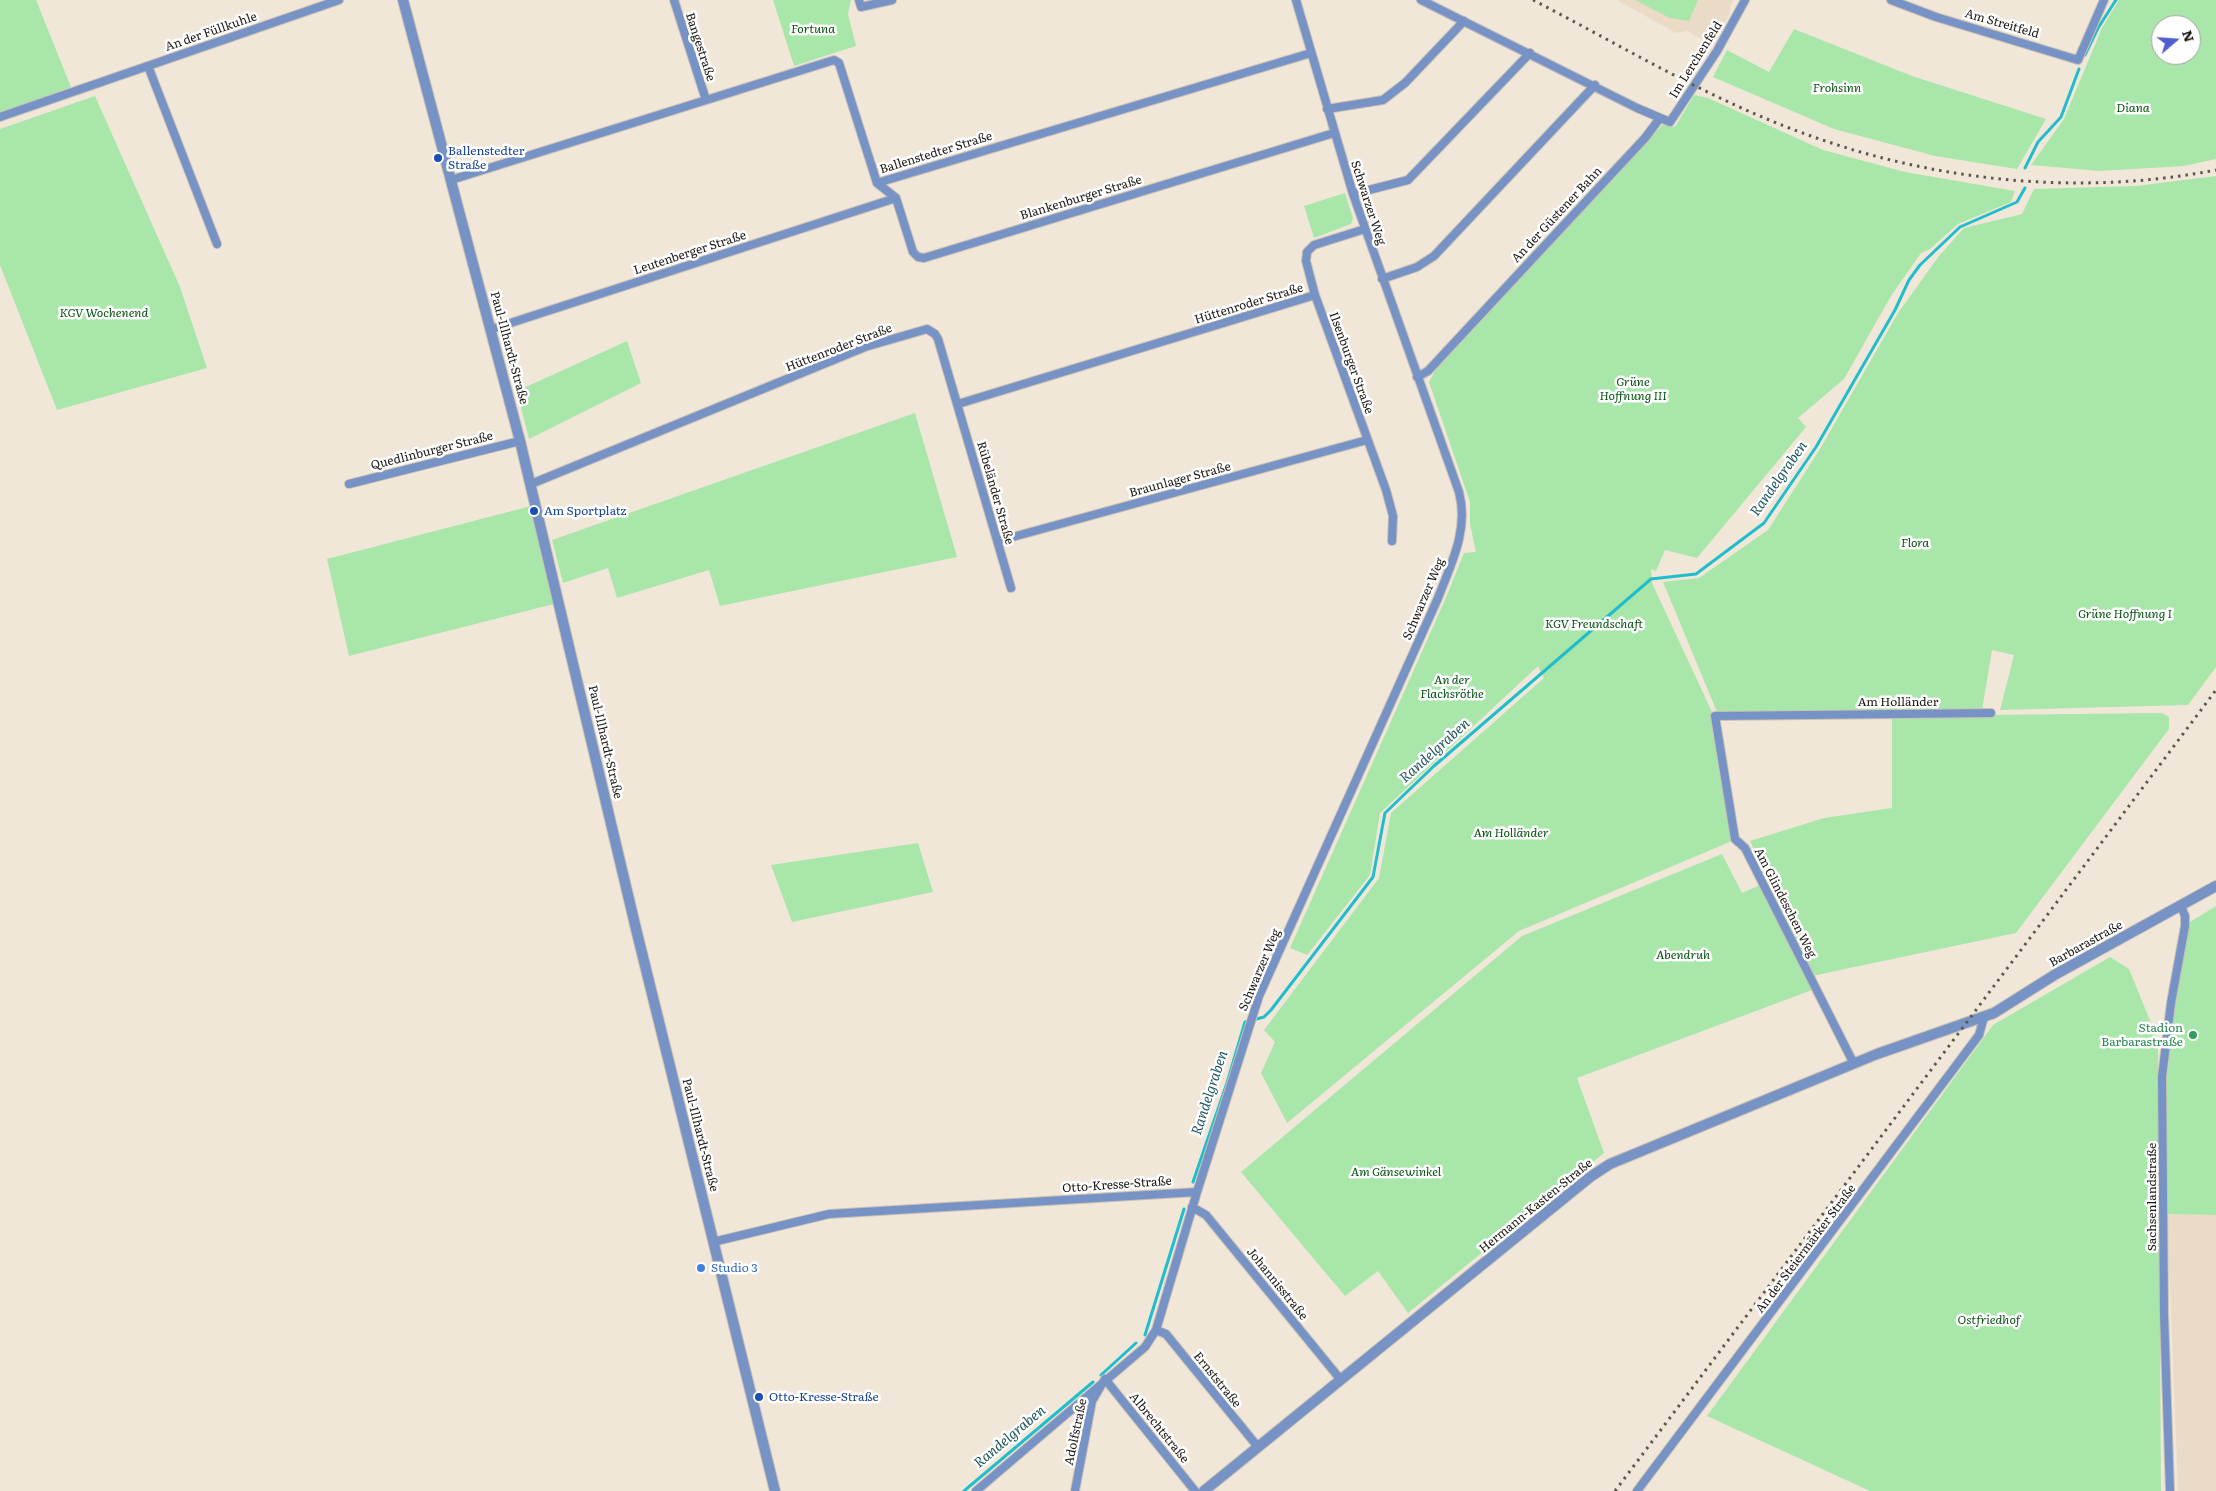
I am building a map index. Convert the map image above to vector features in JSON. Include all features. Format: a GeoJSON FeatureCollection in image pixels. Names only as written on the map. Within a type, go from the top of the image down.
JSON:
{"type":"FeatureCollection","features":[{"type":"Feature","properties":{"kind":"street","name":"An der Füllkuhle"},"geometry":{"type":"LineString","coordinates":[[0,117],[339,0]]}},
{"type":"Feature","properties":{"kind":"street","name":"Paul-Illhardt-Straße"},"geometry":{"type":"LineString","coordinates":[[403,0],[492,329],[531,484],[633,916],[775,1491]]}},
{"type":"Feature","properties":{"kind":"street","name":"Bangestraße"},"geometry":{"type":"LineString","coordinates":[[674,0],[706,100]]}},
{"type":"Feature","properties":{"kind":"street"},"geometry":{"type":"LineString","coordinates":[[860,3],[892,0]]}},
{"type":"Feature","properties":{"kind":"street","name":"Schwarzer Weg"},"geometry":{"type":"LineString","coordinates":[[1196,1192],[1255,1008],[1438,598],[1460,537],[1462,508],[1459,492],[1353,194],[1296,0]]}},
{"type":"Feature","properties":{"kind":"street"},"geometry":{"type":"LineString","coordinates":[[1421,0],[1660,118]]}},
{"type":"Feature","properties":{"kind":"street","name":"Im Lerchenfeld"},"geometry":{"type":"LineString","coordinates":[[1660,118],[1670,122],[1717,51],[1745,0]]}},
{"type":"Feature","properties":{"kind":"street","name":"Am Streitfeld"},"geometry":{"type":"LineString","coordinates":[[1891,0],[1936,17],[2078,60],[2104,0]]}},
{"type":"Feature","properties":{"kind":"street"},"geometry":{"type":"LineString","coordinates":[[1327,109],[1383,100],[1405,83],[1464,20]]}},
{"type":"Feature","properties":{"kind":"street","name":"Ballenstedter Straße"},"geometry":{"type":"LineString","coordinates":[[451,180],[836,60],[877,183],[1311,52]]}},
{"type":"Feature","properties":{"kind":"street"},"geometry":{"type":"LineString","coordinates":[[1353,194],[1408,180],[1530,53]]}},
{"type":"Feature","properties":{"kind":"street"},"geometry":{"type":"LineString","coordinates":[[148,66],[217,244]]}},
{"type":"Feature","properties":{"kind":"street"},"geometry":{"type":"LineString","coordinates":[[1382,279],[1417,267],[1434,256],[1595,85]]}},
{"type":"Feature","properties":{"kind":"street","name":"An der Güstener Bahn"},"geometry":{"type":"LineString","coordinates":[[1417,377],[1428,371],[1645,138],[1660,118]]}},
{"type":"Feature","properties":{"kind":"street","name":"Blankenburger Straße"},"geometry":{"type":"LineString","coordinates":[[896,198],[914,252],[918,257],[924,258],[1334,133]]}},
{"type":"Feature","properties":{"kind":"street"},"geometry":{"type":"LineString","coordinates":[[877,183],[896,198]]}},
{"type":"Feature","properties":{"kind":"street","name":"Leutenberger Straße"},"geometry":{"type":"LineString","coordinates":[[492,329],[896,198]]}},
{"type":"Feature","properties":{"kind":"street","name":"Ilsenburger Straße"},"geometry":{"type":"LineString","coordinates":[[1365,229],[1314,245],[1307,252],[1306,261],[1315,295],[1386,490],[1392,516],[1392,542]]}},
{"type":"Feature","properties":{"kind":"street","name":"Hüttenroder Straße"},"geometry":{"type":"LineString","coordinates":[[531,484],[856,351],[922,330],[931,331],[938,339],[958,404],[1315,295]]}},
{"type":"Feature","properties":{"kind":"street","name":"Rübeländer Straße"},"geometry":{"type":"LineString","coordinates":[[958,404],[1011,588]]}},
{"type":"Feature","properties":{"kind":"street","name":"Braunlager Straße"},"geometry":{"type":"LineString","coordinates":[[998,541],[1367,440]]}},
{"type":"Feature","properties":{"kind":"street","name":"Quedlinburger Straße"},"geometry":{"type":"LineString","coordinates":[[349,484],[520,441]]}},
{"type":"Feature","properties":{"kind":"street","name":"Am Holländer"},"geometry":{"type":"LineString","coordinates":[[1715,716],[1991,713]]}},
{"type":"Feature","properties":{"kind":"street","name":"Am Glindeschen Weg"},"geometry":{"type":"LineString","coordinates":[[1715,716],[1735,839],[1745,848],[1854,1064]]}},
{"type":"Feature","properties":{"kind":"street","name":"Barbarastraße"},"geometry":{"type":"LineString","coordinates":[[1966,1023],[2004,1008],[2056,974],[2216,886]]}},
{"type":"Feature","properties":{"kind":"street","name":"Sachsenlandstraße"},"geometry":{"type":"LineString","coordinates":[[2170,1491],[2164,1314],[2162,1077],[2170,1003],[2185,926],[2185,916],[2181,906]]}},
{"type":"Feature","properties":{"kind":"street","name":"An der Steiermärker Straße"},"geometry":{"type":"LineString","coordinates":[[1637,1491],[1979,1035],[1984,1017]]}},
{"type":"Feature","properties":{"kind":"street","name":"Hermann-Kasten-Straße"},"geometry":{"type":"LineString","coordinates":[[1204,1491],[1590,1177],[1610,1164],[1854,1064],[1966,1023]]}},
{"type":"Feature","properties":{"kind":"street"},"geometry":{"type":"LineString","coordinates":[[976,1491],[1145,1346],[1156,1330],[1196,1192]]}},
{"type":"Feature","properties":{"kind":"street","name":"Otto-Kresse-Straße"},"geometry":{"type":"LineString","coordinates":[[713,1242],[829,1214],[1196,1192]]}},
{"type":"Feature","properties":{"kind":"street","name":"Johannisstraße"},"geometry":{"type":"LineString","coordinates":[[1192,1207],[1206,1215],[1341,1380]]}},
{"type":"Feature","properties":{"kind":"street","name":"Ernststraße"},"geometry":{"type":"LineString","coordinates":[[1156,1330],[1166,1334],[1258,1447]]}},
{"type":"Feature","properties":{"kind":"street","name":"Adolfstraße"},"geometry":{"type":"LineString","coordinates":[[1075,1491],[1092,1401],[1105,1380]]}},
{"type":"Feature","properties":{"kind":"street","name":"Albrechtstraße"},"geometry":{"type":"LineString","coordinates":[[1105,1380],[1195,1491]]}},
{"type":"Feature","properties":{"kind":"shaded area"},"geometry":{"type":"Polygon","coordinates":[[[1617,0],[1734,0],[1730,7],[1730,13],[1713,45],[1687,31],[1676,33],[1617,0]]]}},
{"type":"Feature","properties":{"kind":"shaded area"},"geometry":{"type":"Polygon","coordinates":[[[2167,1214],[2216,1215],[2216,1491],[2178,1491],[2167,1214]]]}},
{"type":"Feature","properties":{"kind":"green space"},"geometry":{"type":"Polygon","coordinates":[[[0,0],[36,0],[71,87],[0,114],[0,0]]]}},
{"type":"Feature","properties":{"kind":"green space","name":"Fortuna"},"geometry":{"type":"Polygon","coordinates":[[[773,0],[851,0],[848,14],[856,46],[794,66],[773,0]]]}},
{"type":"Feature","properties":{"kind":"green space"},"geometry":{"type":"Polygon","coordinates":[[[1635,0],[1698,0],[1689,21],[1670,18],[1635,0]]]}},
{"type":"Feature","properties":{"kind":"green space","name":"Diana"},"geometry":{"type":"Polygon","coordinates":[[[2119,0],[2216,0],[2216,159],[2184,166],[2099,171],[2031,165],[2064,119],[2102,28],[2119,0]]]}},
{"type":"Feature","properties":{"kind":"green space","name":"Frohsinn"},"geometry":{"type":"Polygon","coordinates":[[[1794,29],[1912,76],[2046,119],[2017,169],[1935,156],[1834,129],[1713,77],[1727,50],[1769,72],[1794,29]]]}},
{"type":"Feature","properties":{"kind":"green space"},"geometry":{"type":"Polygon","coordinates":[[[1694,95],[1708,98],[1823,150],[1905,172],[2015,191],[2011,202],[1958,224],[1930,249],[1921,253],[1891,296],[1844,379],[1798,418],[1806,427],[1697,558],[1665,550],[1656,571],[1651,569],[1652,583],[1712,712],[1732,841],[1519,931],[1287,1123],[1261,1073],[1275,1042],[1264,1030],[1379,878],[1391,813],[1544,678],[1538,666],[1380,813],[1370,875],[1307,955],[1290,948],[1445,600],[1464,553],[1476,552],[1470,524],[1470,502],[1429,382],[1435,371],[1664,123],[1675,127],[1694,95]]]}},
{"type":"Feature","properties":{"kind":"green space","name":"KGV Wochenend"},"geometry":{"type":"Polygon","coordinates":[[[95,96],[180,287],[207,368],[57,410],[0,265],[0,129],[95,96]]]}},
{"type":"Feature","properties":{"kind":"green space"},"geometry":{"type":"Polygon","coordinates":[[[2216,176],[2216,667],[2188,705],[2000,710],[2014,655],[1992,650],[1982,710],[1717,712],[1663,582],[1699,578],[1768,530],[1820,449],[1898,313],[1939,256],[1964,228],[2022,214],[2034,189],[2136,186],[2216,176]]]}},
{"type":"Feature","properties":{"kind":"green space"},"geometry":{"type":"Polygon","coordinates":[[[1345,193],[1353,218],[1351,224],[1314,238],[1304,206],[1345,193]]]}},
{"type":"Feature","properties":{"kind":"green space"},"geometry":{"type":"Polygon","coordinates":[[[627,341],[641,383],[529,439],[517,391],[627,341]]]}},
{"type":"Feature","properties":{"kind":"green space"},"geometry":{"type":"Polygon","coordinates":[[[915,413],[957,557],[720,606],[709,570],[617,598],[608,568],[563,583],[552,540],[915,413]]]}},
{"type":"Feature","properties":{"kind":"green space"},"geometry":{"type":"Polygon","coordinates":[[[531,506],[554,604],[349,656],[327,559],[531,506]]]}},
{"type":"Feature","properties":{"kind":"green space"},"geometry":{"type":"Polygon","coordinates":[[[2162,713],[2169,717],[2169,729],[2016,933],[1812,976],[1750,841],[1824,818],[1892,808],[1892,716],[2162,713]]]}},
{"type":"Feature","properties":{"kind":"green space"},"geometry":{"type":"Polygon","coordinates":[[[918,843],[933,892],[792,922],[771,865],[918,843]]]}},
{"type":"Feature","properties":{"kind":"green space"},"geometry":{"type":"Polygon","coordinates":[[[1722,854],[1742,893],[1760,885],[1812,990],[1577,1078],[1604,1153],[1408,1313],[1378,1271],[1345,1296],[1241,1172],[1522,936],[1722,854]]]}},
{"type":"Feature","properties":{"kind":"green space","name":"Stadion Barbarastraße"},"geometry":{"type":"Polygon","coordinates":[[[2216,906],[2216,1215],[2167,1214],[2167,1077],[2175,994],[2190,922],[2216,906]]]}},
{"type":"Feature","properties":{"kind":"green space","name":"Ostfriedhof"},"geometry":{"type":"Polygon","coordinates":[[[2110,957],[2129,969],[2158,1040],[2161,1491],[1870,1491],[1707,1416],[1993,1025],[2110,957]]]}},
{"type":"Feature","properties":{"kind":"waterway","name":"Randelgraben"},"geometry":{"type":"LineString","coordinates":[[2085,55],[2098,28],[2116,0]]}},
{"type":"Feature","properties":{"kind":"waterway","name":"Randelgraben"},"geometry":{"type":"LineString","coordinates":[[2025,168],[2038,142],[2061,117],[2079,69]]}},
{"type":"Feature","properties":{"kind":"waterway","name":"Randelgraben"},"geometry":{"type":"LineString","coordinates":[[1193,1182],[1227,1083],[1245,1022],[1264,1017],[1271,1010],[1373,877],[1385,813],[1434,766],[1651,579],[1696,574],[1764,523],[1816,447],[1895,310],[1909,280],[1920,265],[1960,227],[2017,202],[2025,188]]}},
{"type":"Feature","properties":{"kind":"waterway","name":"Randelgraben"},"geometry":{"type":"LineString","coordinates":[[1145,1335],[1184,1209]]}},
{"type":"Feature","properties":{"kind":"waterway","name":"Randelgraben"},"geometry":{"type":"LineString","coordinates":[[1101,1375],[1136,1343]]}},
{"type":"Feature","properties":{"kind":"waterway","name":"Randelgraben"},"geometry":{"type":"LineString","coordinates":[[964,1491],[1093,1382]]}},
{"type":"Feature","properties":{"kind":"railway"},"geometry":{"type":"LineString","coordinates":[[1533,0],[1670,73],[1739,107],[1811,136],[1860,152],[1960,174],[2011,180],[2063,183],[2165,178],[2216,170]]}},
{"type":"Feature","properties":{"kind":"railway"},"geometry":{"type":"LineString","coordinates":[[1615,1491],[2216,690]]}},
{"type":"Feature","properties":{"kind":"place","name":"Ballenstedter Straße"},"geometry":{"type":"Point","coordinates":[438,158]}},
{"type":"Feature","properties":{"kind":"place","name":"Am Sportplatz"},"geometry":{"type":"Point","coordinates":[534,511]}},
{"type":"Feature","properties":{"kind":"place","name":"Stadion Barbarastraße"},"geometry":{"type":"Point","coordinates":[2193,1035]}},
{"type":"Feature","properties":{"kind":"place","name":"Studio 3"},"geometry":{"type":"Point","coordinates":[701,1268]}},
{"type":"Feature","properties":{"kind":"place","name":"Otto-Kresse-Straße"},"geometry":{"type":"Point","coordinates":[759,1397]}},
{"type":"Feature","properties":{"kind":"park label","name":"Grüne Hoffnung III"},"geometry":{"type":"Point","coordinates":[1633,389]}},
{"type":"Feature","properties":{"kind":"park label","name":"Flora"},"geometry":{"type":"Point","coordinates":[1915,543]}},
{"type":"Feature","properties":{"kind":"park label","name":"Grüne Hoffnung I"},"geometry":{"type":"Point","coordinates":[2125,614]}},
{"type":"Feature","properties":{"kind":"park label","name":"KGV Freundschaft"},"geometry":{"type":"Point","coordinates":[1594,624]}},
{"type":"Feature","properties":{"kind":"park label","name":"An der Flachsröthe"},"geometry":{"type":"Point","coordinates":[1452,687]}},
{"type":"Feature","properties":{"kind":"park label","name":"Abendruh"},"geometry":{"type":"Point","coordinates":[1683,955]}},
{"type":"Feature","properties":{"kind":"park label","name":"Am Gänsewinkel"},"geometry":{"type":"Point","coordinates":[1396,1172]}}]}
